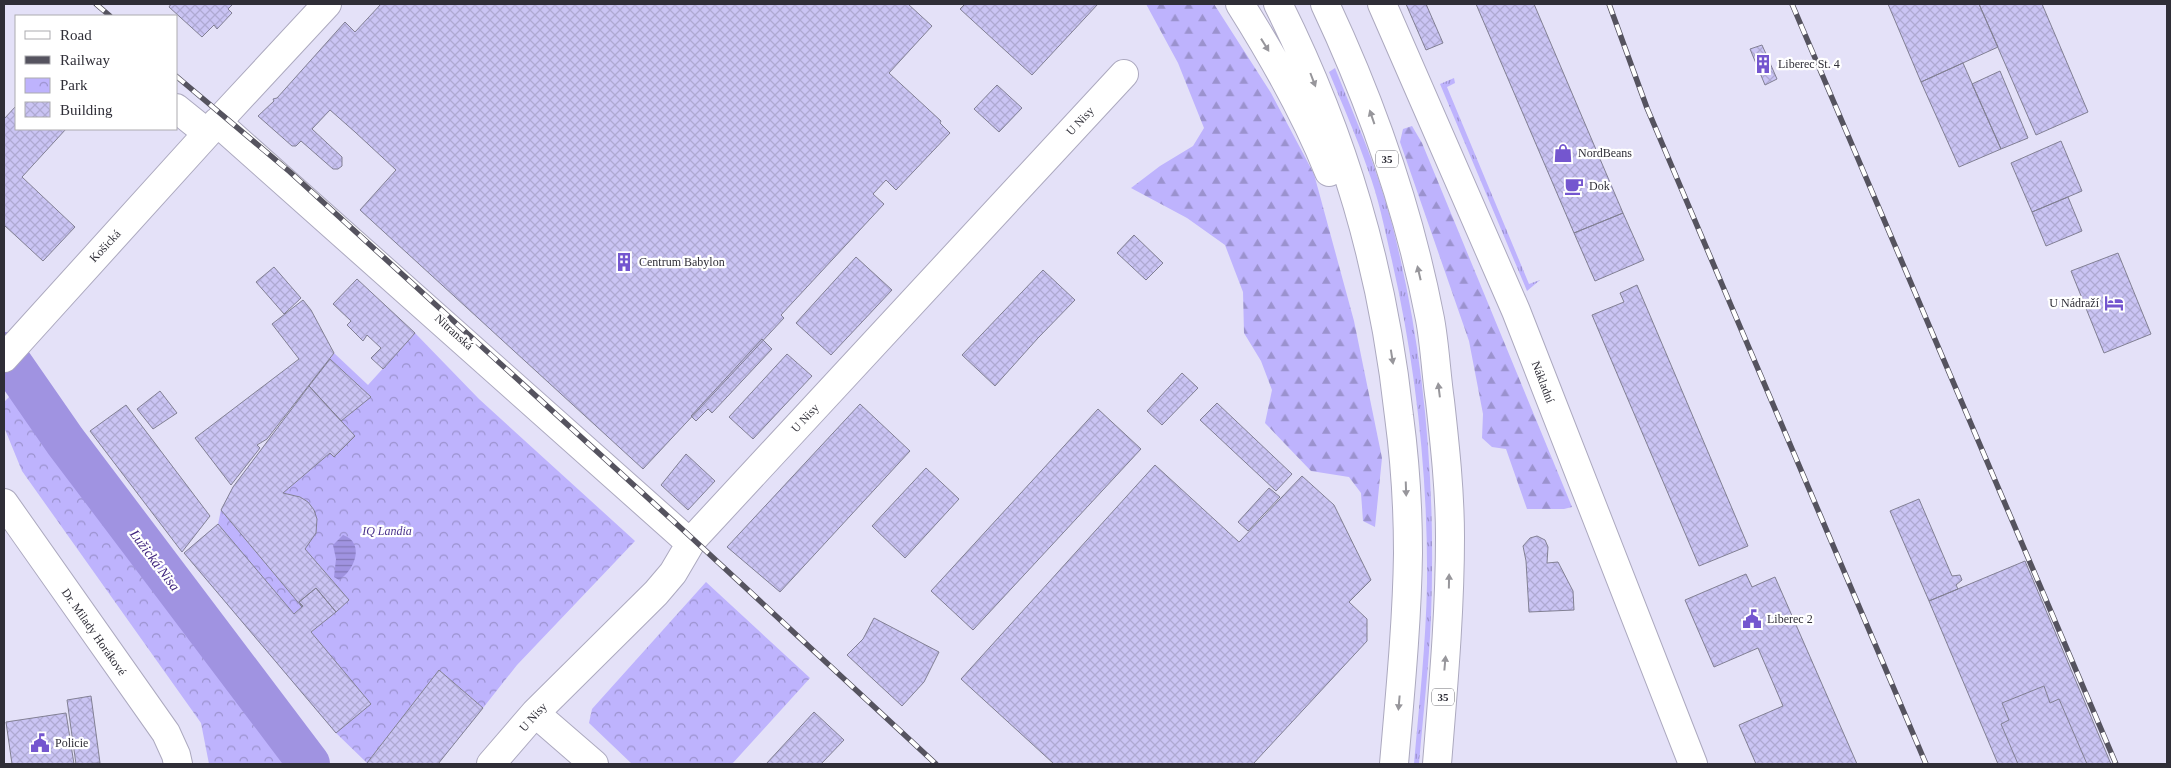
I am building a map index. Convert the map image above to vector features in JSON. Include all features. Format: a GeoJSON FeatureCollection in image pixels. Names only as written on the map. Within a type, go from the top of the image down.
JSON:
{"type":"FeatureCollection","features":[{"type":"Feature","properties":{"kind":"main road","name":"Košická"},"geometry":{"type":"LineString","coordinates":[[4,358],[327,4]]}},
{"type":"Feature","properties":{"kind":"main road"},"geometry":{"type":"LineString","coordinates":[[1240,4],[1283,73],[1315,138],[1384,309]]}},
{"type":"Feature","properties":{"kind":"main road"},"geometry":{"type":"LineString","coordinates":[[1278,4],[1305,57],[1347,166],[1373,257],[1384,309],[1402,441],[1408,551],[1405,637],[1394,764]]}},
{"type":"Feature","properties":{"kind":"main road","name":"35"},"geometry":{"type":"LineString","coordinates":[[1325,4],[1353,63],[1394,181],[1415,255],[1430,320],[1444,439],[1450,536],[1448,630],[1437,764]]}},
{"type":"Feature","properties":{"kind":"main road","name":"Nákladní"},"geometry":{"type":"LineString","coordinates":[[1382,4],[1516,311],[1693,764]]}},
{"type":"Feature","properties":{"kind":"main road","name":"U Nisy"},"geometry":{"type":"LineString","coordinates":[[491,764],[535,713],[656,593],[690,543],[1124,74]]}},
{"type":"Feature","properties":{"kind":"main road"},"geometry":{"type":"LineString","coordinates":[[178,109],[212,128]]}},
{"type":"Feature","properties":{"kind":"main road","name":"Nitranská"},"geometry":{"type":"LineString","coordinates":[[212,128],[690,543]]}},
{"type":"Feature","properties":{"kind":"main road","name":"Dr. Milady Horákové"},"geometry":{"type":"LineString","coordinates":[[4,504],[166,733],[178,764]]}},
{"type":"Feature","properties":{"kind":"main road"},"geometry":{"type":"LineString","coordinates":[[535,713],[594,764]]}},
{"type":"Feature","properties":{"kind":"green space"},"geometry":{"type":"Polygon","coordinates":[[[1146,4],[1214,4],[1271,93],[1314,174],[1354,321],[1382,458],[1375,527],[1363,521],[1361,493],[1349,477],[1311,471],[1265,423],[1272,390],[1261,361],[1244,333],[1243,292],[1225,245],[1187,218],[1131,188],[1160,166],[1193,146],[1204,128],[1178,63],[1146,4]]]}},
{"type":"Feature","properties":{"kind":"green space"},"geometry":{"type":"Polygon","coordinates":[[[1335,68],[1366,145],[1392,224],[1413,321],[1426,419],[1432,518],[1432,568],[1429,654],[1419,764],[1414,764],[1424,651],[1427,543],[1419,421],[1408,341],[1382,215],[1364,158],[1329,72],[1335,68]]]}},
{"type":"Feature","properties":{"kind":"green space"},"geometry":{"type":"Polygon","coordinates":[[[1454,78],[1455,83],[1447,87],[1529,284],[1540,280],[1527,291],[1440,84],[1454,78]]]}},
{"type":"Feature","properties":{"kind":"green space"},"geometry":{"type":"Polygon","coordinates":[[[1412,126],[1422,143],[1572,507],[1564,509],[1527,509],[1506,449],[1492,447],[1482,438],[1483,414],[1469,341],[1400,142],[1403,129],[1412,126]]]}},
{"type":"Feature","properties":{"kind":"green space","name":"IQ Landia"},"geometry":{"type":"Polygon","coordinates":[[[415,333],[479,399],[635,541],[517,665],[483,708],[439,670],[367,763],[336,733],[184,553],[218,524],[221,510],[233,487],[334,353],[368,385],[415,333]]]}},
{"type":"Feature","properties":{"kind":"green space"},"geometry":{"type":"Polygon","coordinates":[[[20,386],[43,421],[251,703],[302,764],[209,764],[201,723],[22,471],[4,427],[5,401],[20,386]]]}},
{"type":"Feature","properties":{"kind":"green space"},"geometry":{"type":"Polygon","coordinates":[[[706,582],[810,678],[732,764],[632,764],[589,723],[592,709],[706,582]]]}},
{"type":"Feature","properties":{"kind":"shaded area"},"geometry":{"type":"Polygon","coordinates":[[[343,535],[350,539],[356,550],[353,564],[339,580],[334,577],[336,559],[333,545],[343,535]]]}},
{"type":"Feature","properties":{"kind":"building"},"geometry":{"type":"Polygon","coordinates":[[[171,4],[233,4],[228,9],[232,13],[217,29],[214,25],[202,37],[169,7],[171,4]]]}},
{"type":"Feature","properties":{"kind":"building","name":"Centrum Babylon"},"geometry":{"type":"Polygon","coordinates":[[[381,4],[908,4],[932,26],[889,73],[941,121],[940,123],[950,133],[896,190],[886,180],[873,194],[884,204],[781,315],[784,318],[643,469],[360,210],[396,170],[355,132],[330,110],[312,129],[342,157],[342,166],[338,169],[333,169],[301,141],[296,146],[292,146],[258,116],[274,101],[273,99],[277,98],[345,22],[355,32],[381,4]]]}},
{"type":"Feature","properties":{"kind":"building"},"geometry":{"type":"Polygon","coordinates":[[[965,4],[1098,4],[1032,75],[960,9],[965,4]]]}},
{"type":"Feature","properties":{"kind":"building"},"geometry":{"type":"Polygon","coordinates":[[[1406,4],[1426,4],[1443,43],[1426,50],[1406,4]]]}},
{"type":"Feature","properties":{"kind":"building"},"geometry":{"type":"Polygon","coordinates":[[[1476,4],[1534,4],[1623,213],[1574,233],[1476,4]]]}},
{"type":"Feature","properties":{"kind":"building"},"geometry":{"type":"Polygon","coordinates":[[[1888,4],[1979,4],[1998,47],[1921,82],[1888,4]]]}},
{"type":"Feature","properties":{"kind":"building"},"geometry":{"type":"Polygon","coordinates":[[[1979,4],[2042,4],[2088,112],[2036,135],[1979,4]]]}},
{"type":"Feature","properties":{"kind":"building","name":"Liberec St. 4"},"geometry":{"type":"Polygon","coordinates":[[[1762,45],[1777,79],[1765,85],[1750,49],[1762,45]]]}},
{"type":"Feature","properties":{"kind":"building"},"geometry":{"type":"Polygon","coordinates":[[[1963,63],[2001,149],[1959,167],[1921,82],[1963,63]]]}},
{"type":"Feature","properties":{"kind":"building"},"geometry":{"type":"Polygon","coordinates":[[[2000,71],[2028,138],[2001,149],[1972,84],[2000,71]]]}},
{"type":"Feature","properties":{"kind":"building"},"geometry":{"type":"Polygon","coordinates":[[[997,85],[1022,108],[999,132],[974,109],[997,85]]]}},
{"type":"Feature","properties":{"kind":"building"},"geometry":{"type":"Polygon","coordinates":[[[15,107],[15,130],[65,130],[22,177],[75,227],[43,261],[4,225],[4,119],[15,107]]]}},
{"type":"Feature","properties":{"kind":"building"},"geometry":{"type":"Polygon","coordinates":[[[2061,141],[2082,191],[2032,212],[2011,163],[2061,141]]]}},
{"type":"Feature","properties":{"kind":"building"},"geometry":{"type":"Polygon","coordinates":[[[2068,197],[2082,231],[2046,246],[2032,212],[2068,197]]]}},
{"type":"Feature","properties":{"kind":"building"},"geometry":{"type":"Polygon","coordinates":[[[1623,213],[1644,260],[1595,281],[1574,233],[1623,213]]]}},
{"type":"Feature","properties":{"kind":"building"},"geometry":{"type":"Polygon","coordinates":[[[1134,235],[1163,263],[1146,280],[1117,253],[1134,235]]]}},
{"type":"Feature","properties":{"kind":"building"},"geometry":{"type":"Polygon","coordinates":[[[2118,253],[2151,334],[2104,353],[2071,271],[2118,253]]]}},
{"type":"Feature","properties":{"kind":"building"},"geometry":{"type":"Polygon","coordinates":[[[856,257],[892,290],[831,355],[796,323],[856,257]]]}},
{"type":"Feature","properties":{"kind":"building"},"geometry":{"type":"Polygon","coordinates":[[[274,267],[301,298],[284,314],[256,282],[274,267]]]}},
{"type":"Feature","properties":{"kind":"building"},"geometry":{"type":"Polygon","coordinates":[[[1043,270],[1075,300],[995,386],[962,355],[1043,270]]]}},
{"type":"Feature","properties":{"kind":"building"},"geometry":{"type":"Polygon","coordinates":[[[357,279],[415,333],[383,369],[371,358],[381,348],[367,335],[363,341],[347,325],[351,321],[333,304],[357,279]]]}},
{"type":"Feature","properties":{"kind":"building"},"geometry":{"type":"Polygon","coordinates":[[[1637,285],[1748,546],[1699,566],[1592,315],[1624,302],[1620,293],[1637,285]]]}},
{"type":"Feature","properties":{"kind":"building"},"geometry":{"type":"Polygon","coordinates":[[[303,300],[311,310],[334,353],[267,439],[257,445],[260,448],[231,485],[195,438],[299,359],[272,324],[303,300]]]}},
{"type":"Feature","properties":{"kind":"building"},"geometry":{"type":"Polygon","coordinates":[[[762,339],[772,349],[712,413],[708,409],[696,421],[691,416],[762,339]]]}},
{"type":"Feature","properties":{"kind":"building"},"geometry":{"type":"Polygon","coordinates":[[[787,354],[812,376],[753,439],[729,417],[787,354]]]}},
{"type":"Feature","properties":{"kind":"building"},"geometry":{"type":"Polygon","coordinates":[[[330,359],[371,397],[341,421],[309,386],[330,359]]]}},
{"type":"Feature","properties":{"kind":"building"},"geometry":{"type":"Polygon","coordinates":[[[1182,373],[1198,388],[1162,425],[1147,411],[1182,373]]]}},
{"type":"Feature","properties":{"kind":"building"},"geometry":{"type":"Polygon","coordinates":[[[309,386],[355,436],[334,457],[330,453],[283,493],[300,497],[308,502],[314,510],[317,519],[316,533],[305,549],[349,600],[336,612],[316,588],[299,602],[302,607],[221,510],[233,487],[309,386]]]}},
{"type":"Feature","properties":{"kind":"building"},"geometry":{"type":"Polygon","coordinates":[[[160,391],[177,413],[153,429],[137,409],[160,391]]]}},
{"type":"Feature","properties":{"kind":"building"},"geometry":{"type":"Polygon","coordinates":[[[1217,403],[1292,474],[1276,491],[1200,420],[1217,403]]]}},
{"type":"Feature","properties":{"kind":"building"},"geometry":{"type":"Polygon","coordinates":[[[860,404],[910,451],[780,592],[727,547],[860,404]]]}},
{"type":"Feature","properties":{"kind":"building"},"geometry":{"type":"Polygon","coordinates":[[[126,405],[210,516],[182,552],[90,431],[126,405]]]}},
{"type":"Feature","properties":{"kind":"building"},"geometry":{"type":"Polygon","coordinates":[[[1098,409],[1141,449],[973,630],[931,591],[1098,409]]]}},
{"type":"Feature","properties":{"kind":"building"},"geometry":{"type":"Polygon","coordinates":[[[686,454],[715,481],[688,510],[661,485],[686,454]]]}},
{"type":"Feature","properties":{"kind":"building"},"geometry":{"type":"Polygon","coordinates":[[[1155,465],[1239,542],[1302,476],[1334,505],[1371,580],[1349,602],[1367,619],[1367,641],[1253,764],[1054,764],[961,679],[1155,465]]]}},
{"type":"Feature","properties":{"kind":"building"},"geometry":{"type":"Polygon","coordinates":[[[926,468],[959,499],[905,558],[872,526],[926,468]]]}},
{"type":"Feature","properties":{"kind":"building"},"geometry":{"type":"Polygon","coordinates":[[[1269,488],[1280,497],[1248,531],[1238,522],[1269,488]]]}},
{"type":"Feature","properties":{"kind":"building"},"geometry":{"type":"Polygon","coordinates":[[[1919,499],[1952,576],[1960,575],[1962,580],[1956,585],[1958,589],[1929,601],[1890,511],[1919,499]]]}},
{"type":"Feature","properties":{"kind":"building"},"geometry":{"type":"Polygon","coordinates":[[[218,524],[294,614],[303,606],[299,602],[316,588],[336,612],[311,632],[371,704],[336,733],[184,553],[218,524]]]}},
{"type":"Feature","properties":{"kind":"building"},"geometry":{"type":"Polygon","coordinates":[[[1537,536],[1545,540],[1548,547],[1547,563],[1558,562],[1573,591],[1574,610],[1529,612],[1526,561],[1523,546],[1530,538],[1537,536]]]}},
{"type":"Feature","properties":{"kind":"building"},"geometry":{"type":"Polygon","coordinates":[[[2025,561],[2111,764],[1998,764],[1929,601],[2025,561]]]}},
{"type":"Feature","properties":{"kind":"building"},"geometry":{"type":"Polygon","coordinates":[[[1746,574],[1752,587],[1775,577],[1857,764],[1756,764],[1739,725],[1783,706],[1758,648],[1714,667],[1685,600],[1746,574]]]}},
{"type":"Feature","properties":{"kind":"building"},"geometry":{"type":"Polygon","coordinates":[[[874,618],[939,652],[924,682],[902,706],[847,655],[863,639],[874,618]]]}},
{"type":"Feature","properties":{"kind":"building"},"geometry":{"type":"Polygon","coordinates":[[[439,670],[483,708],[438,764],[367,763],[439,670]]]}},
{"type":"Feature","properties":{"kind":"building"},"geometry":{"type":"Polygon","coordinates":[[[2044,686],[2050,703],[2059,699],[2087,764],[2018,764],[2001,724],[2009,720],[2002,703],[2044,686]]]}},
{"type":"Feature","properties":{"kind":"building"},"geometry":{"type":"Polygon","coordinates":[[[91,696],[100,763],[76,764],[67,700],[91,696]]]}},
{"type":"Feature","properties":{"kind":"building"},"geometry":{"type":"Polygon","coordinates":[[[814,712],[844,740],[821,764],[766,764],[814,712]]]}},
{"type":"Feature","properties":{"kind":"building","name":"Policie"},"geometry":{"type":"Polygon","coordinates":[[[66,713],[74,764],[12,764],[6,722],[66,713]]]}},
{"type":"Feature","properties":{"kind":"waterway","name":"Lužická Nisa"},"geometry":{"type":"LineString","coordinates":[[4,353],[65,441],[309,764]]}},
{"type":"Feature","properties":{"kind":"railway"},"geometry":{"type":"LineString","coordinates":[[96,4],[109,15]]}},
{"type":"Feature","properties":{"kind":"railway"},"geometry":{"type":"LineString","coordinates":[[1609,4],[1647,108],[1926,764]]}},
{"type":"Feature","properties":{"kind":"railway"},"geometry":{"type":"LineString","coordinates":[[1792,4],[2116,764]]}},
{"type":"Feature","properties":{"kind":"railway"},"geometry":{"type":"LineString","coordinates":[[178,78],[290,172],[693,539],[936,764]]}},
{"type":"Feature","properties":{"kind":"place","name":"Liberec St. 4"},"geometry":{"type":"Point","coordinates":[1763,64]}},
{"type":"Feature","properties":{"kind":"place","name":"NordBeans"},"geometry":{"type":"Point","coordinates":[1563,153]}},
{"type":"Feature","properties":{"kind":"place","name":"Dok"},"geometry":{"type":"Point","coordinates":[1574,186]}},
{"type":"Feature","properties":{"kind":"place","name":"Centrum Babylon"},"geometry":{"type":"Point","coordinates":[624,262]}},
{"type":"Feature","properties":{"kind":"place","name":"U Nádraží"},"geometry":{"type":"Point","coordinates":[2114,303]}},
{"type":"Feature","properties":{"kind":"place","name":"Liberec 2"},"geometry":{"type":"Point","coordinates":[1752,619]}},
{"type":"Feature","properties":{"kind":"place","name":"Policie"},"geometry":{"type":"Point","coordinates":[40,743]}}]}
